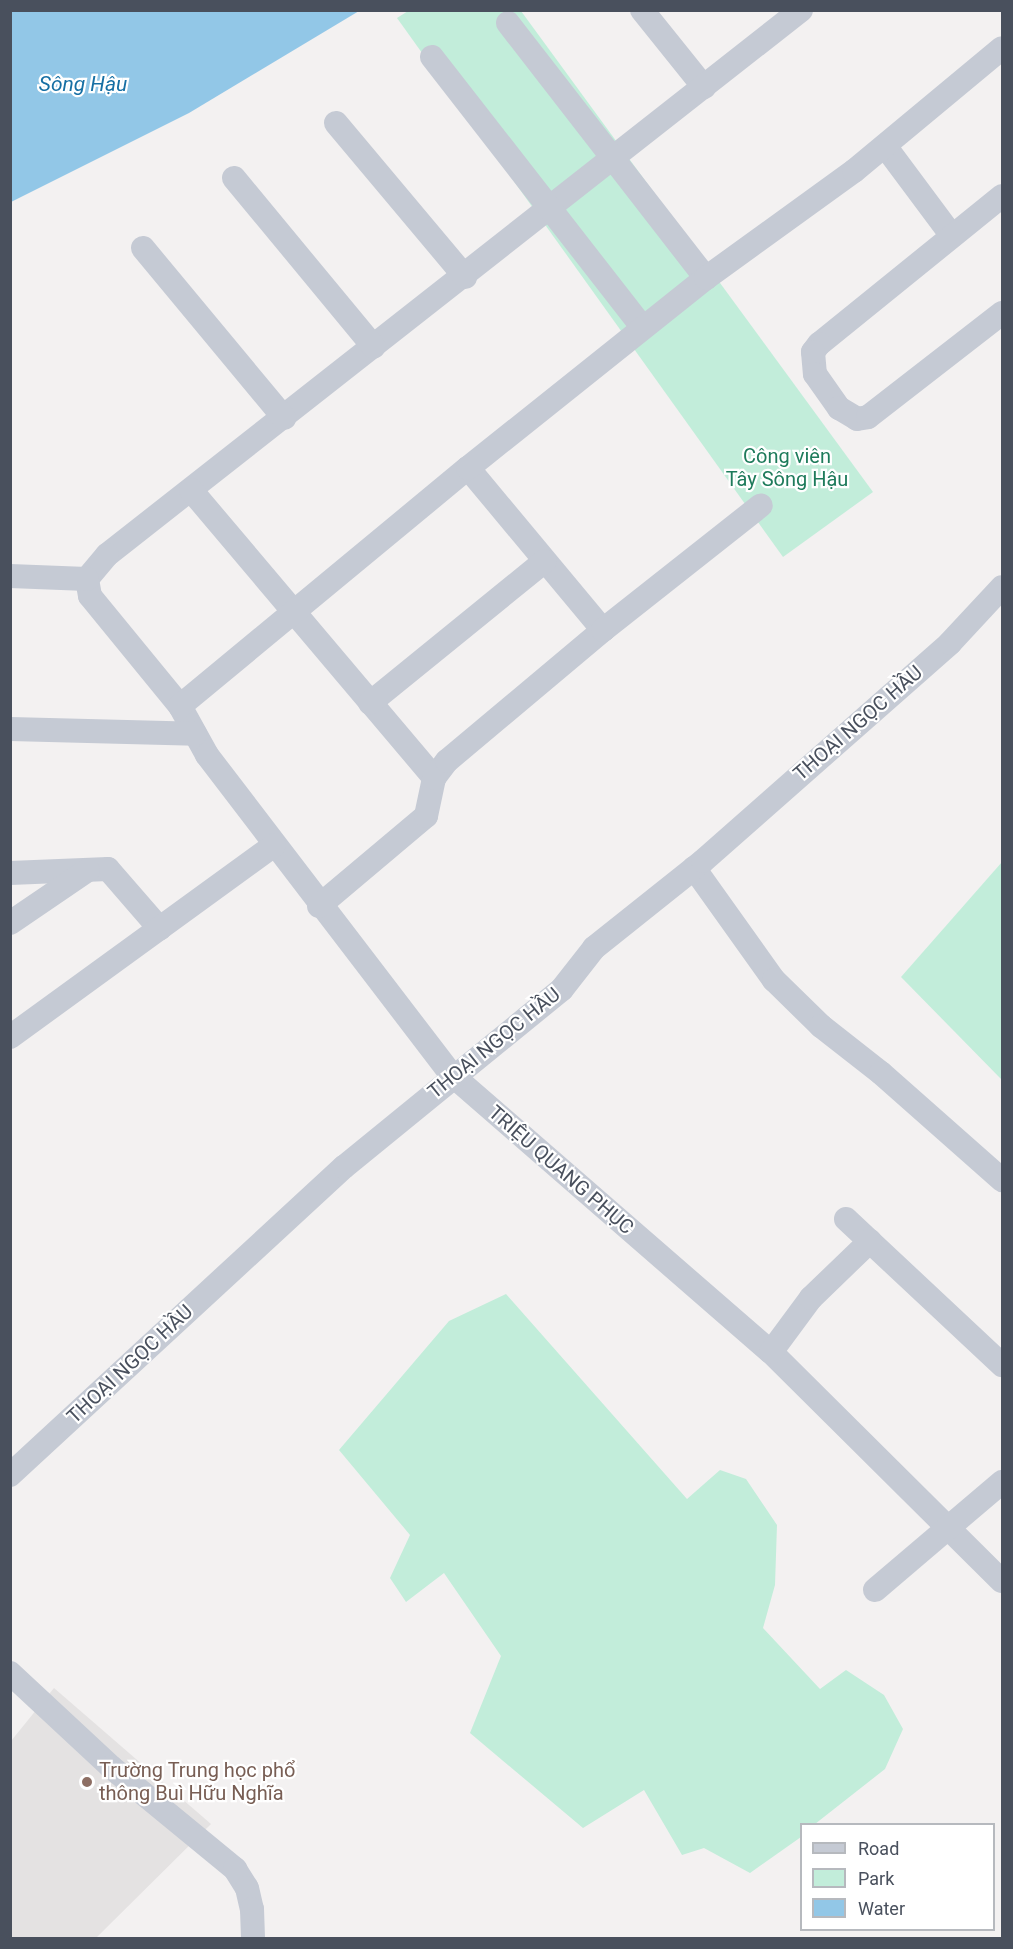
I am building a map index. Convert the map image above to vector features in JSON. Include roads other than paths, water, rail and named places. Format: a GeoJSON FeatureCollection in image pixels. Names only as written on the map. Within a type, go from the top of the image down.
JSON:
{"type":"FeatureCollection","features":[{"type":"Feature","properties":{"kind":"street"},"geometry":{"type":"LineString","coordinates":[[642,10],[704,87]]}},
{"type":"Feature","properties":{"kind":"street"},"geometry":{"type":"LineString","coordinates":[[10,576],[87,579],[102,559],[551,210],[792,13]]}},
{"type":"Feature","properties":{"kind":"street"},"geometry":{"type":"LineString","coordinates":[[508,23],[706,278]]}},
{"type":"Feature","properties":{"kind":"street"},"geometry":{"type":"LineString","coordinates":[[180,706],[468,468],[706,278],[885,146],[1002,48]]}},
{"type":"Feature","properties":{"kind":"street"},"geometry":{"type":"LineString","coordinates":[[432,57],[643,328]]}},
{"type":"Feature","properties":{"kind":"street"},"geometry":{"type":"LineString","coordinates":[[336,123],[465,277]]}},
{"type":"Feature","properties":{"kind":"street"},"geometry":{"type":"LineString","coordinates":[[885,146],[952,236]]}},
{"type":"Feature","properties":{"kind":"street"},"geometry":{"type":"LineString","coordinates":[[234,177],[375,347]]}},
{"type":"Feature","properties":{"kind":"street"},"geometry":{"type":"LineString","coordinates":[[1002,196],[819,344],[813,352],[815,374],[849,416],[868,417],[1002,313]]}},
{"type":"Feature","properties":{"kind":"street"},"geometry":{"type":"LineString","coordinates":[[143,248],[284,418]]}},
{"type":"Feature","properties":{"kind":"street"},"geometry":{"type":"LineString","coordinates":[[468,468],[603,630]]}},
{"type":"Feature","properties":{"kind":"street"},"geometry":{"type":"LineString","coordinates":[[191,490],[434,778]]}},
{"type":"Feature","properties":{"kind":"street"},"geometry":{"type":"LineString","coordinates":[[320,906],[426,816],[434,778],[447,761],[603,630],[761,505]]}},
{"type":"Feature","properties":{"kind":"street"},"geometry":{"type":"LineString","coordinates":[[370,703],[545,561]]}},
{"type":"Feature","properties":{"kind":"street","name":"TRIỆU QUANG PHỤC"},"geometry":{"type":"LineString","coordinates":[[87,579],[90,596],[180,706],[195,734],[274,845],[452,1075],[771,1352],[1002,1581]]}},
{"type":"Feature","properties":{"kind":"street","name":"THOẠI NGỌC HẦU"},"geometry":{"type":"LineString","coordinates":[[10,1475],[335,1175],[452,1075],[562,990],[594,948],[694,868],[950,643],[1002,587]]}},
{"type":"Feature","properties":{"kind":"street"},"geometry":{"type":"LineString","coordinates":[[10,729],[195,734]]}},
{"type":"Feature","properties":{"kind":"street"},"geometry":{"type":"LineString","coordinates":[[10,1037],[274,845]]}},
{"type":"Feature","properties":{"kind":"street"},"geometry":{"type":"LineString","coordinates":[[694,868],[774,980],[821,1026],[881,1073],[1002,1180]]}},
{"type":"Feature","properties":{"kind":"street"},"geometry":{"type":"LineString","coordinates":[[10,873],[108,869],[160,929]]}},
{"type":"Feature","properties":{"kind":"street"},"geometry":{"type":"LineString","coordinates":[[10,923],[88,870]]}},
{"type":"Feature","properties":{"kind":"street"},"geometry":{"type":"LineString","coordinates":[[846,1219],[1002,1365]]}},
{"type":"Feature","properties":{"kind":"street"},"geometry":{"type":"LineString","coordinates":[[771,1352],[811,1298],[870,1241]]}},
{"type":"Feature","properties":{"kind":"street"},"geometry":{"type":"LineString","coordinates":[[875,1590],[1002,1482]]}},
{"type":"Feature","properties":{"kind":"street"},"geometry":{"type":"LineString","coordinates":[[10,1673],[111,1767],[235,1869],[247,1888],[252,1909],[253,1938]]}},
{"type":"Feature","properties":{"kind":"water","name":"Sông Hậu"},"geometry":{"type":"Polygon","coordinates":[[[11,10],[359,11],[189,113],[11,202],[11,10]]]}},
{"type":"Feature","properties":{"kind":"place","name":"Trường Trung học phổ thông Buì Hữu Nghĩa"},"geometry":{"type":"Point","coordinates":[87,1782]}},
{"type":"Feature","properties":{"kind":"park label","name":"Công viên Tây Sông Hậu"},"geometry":{"type":"Point","coordinates":[787,468]}}]}
